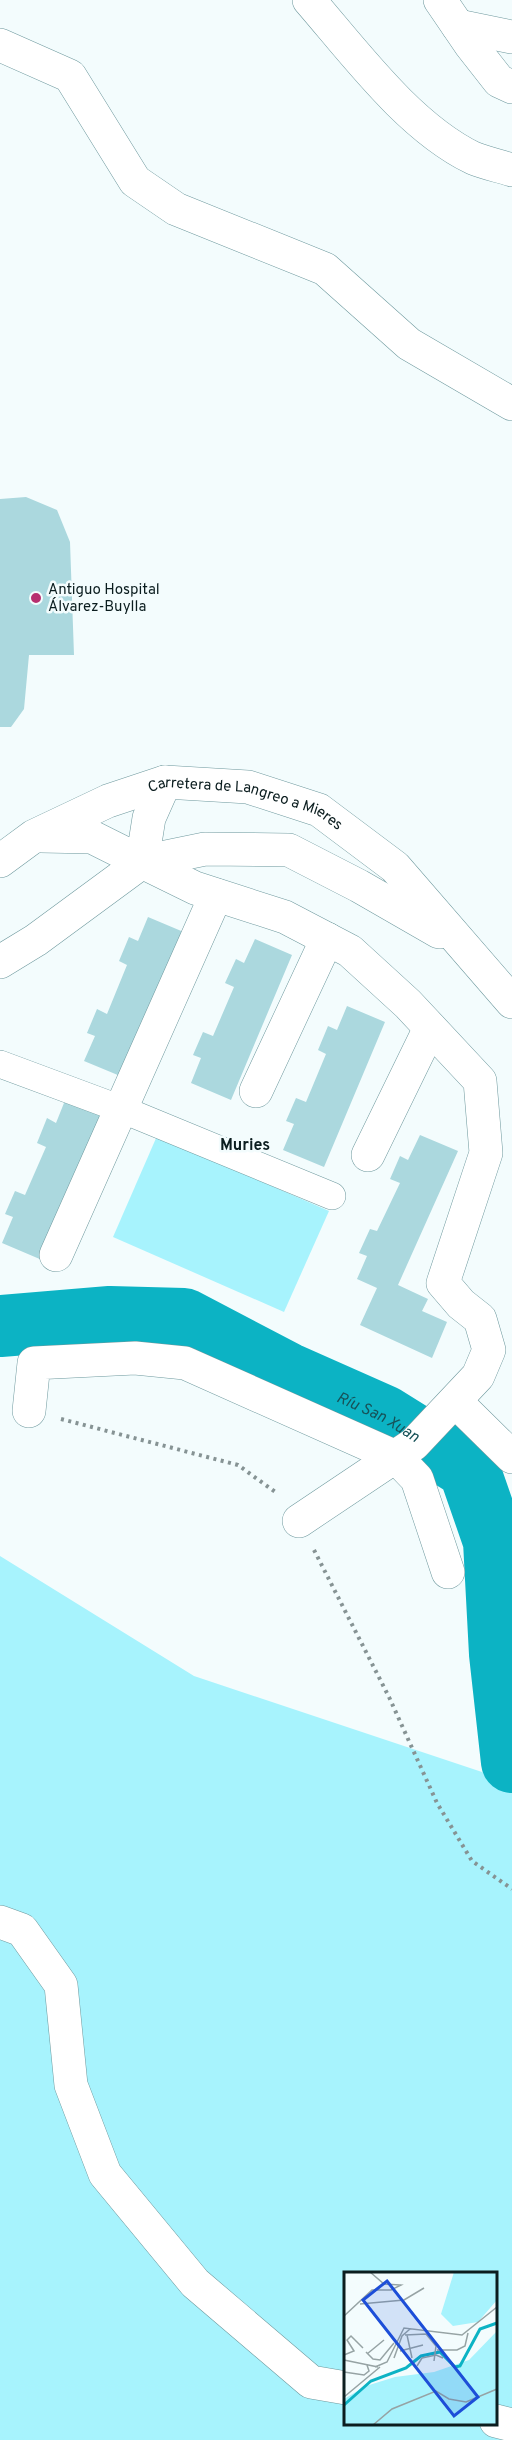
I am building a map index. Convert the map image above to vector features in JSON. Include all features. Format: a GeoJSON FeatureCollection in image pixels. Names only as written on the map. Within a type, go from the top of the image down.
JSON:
{"type":"FeatureCollection","features":[{"type":"Feature","properties":{"kind":"street"},"geometry":{"type":"LineString","coordinates":[[309,0],[357,56],[427,129],[473,158],[512,170]]}},
{"type":"Feature","properties":{"kind":"street"},"geometry":{"type":"LineString","coordinates":[[440,0],[499,81],[512,87]]}},
{"type":"Feature","properties":{"kind":"street"},"geometry":{"type":"LineString","coordinates":[[458,26],[512,37]]}},
{"type":"Feature","properties":{"kind":"street"},"geometry":{"type":"LineString","coordinates":[[0,45],[70,76],[135,181],[176,209],[325,269],[409,344],[512,404]]}},
{"type":"Feature","properties":{"kind":"street"},"geometry":{"type":"LineString","coordinates":[[142,862],[149,818],[165,782]]}},
{"type":"Feature","properties":{"kind":"street","name":"Carretera de Langreo a Mieres"},"geometry":{"type":"LineString","coordinates":[[0,861],[34,836],[108,801],[165,782],[248,787],[319,810],[395,867],[512,1002]]}},
{"type":"Feature","properties":{"kind":"street"},"geometry":{"type":"LineString","coordinates":[[34,836],[92,837],[195,888],[285,917],[350,951],[408,1004],[480,1081],[486,1153],[443,1283],[461,1304],[480,1319],[489,1350],[478,1376],[448,1410],[405,1450],[299,1521]]}},
{"type":"Feature","properties":{"kind":"street","name":"Carretera de Langreo a Mieres"},"geometry":{"type":"LineString","coordinates":[[0,962],[36,940],[142,862],[205,849],[289,850],[359,886],[459,943]]}},
{"type":"Feature","properties":{"kind":"street"},"geometry":{"type":"LineString","coordinates":[[56,1255],[216,895]]}},
{"type":"Feature","properties":{"kind":"street"},"geometry":{"type":"LineString","coordinates":[[256,1090],[327,939]]}},
{"type":"Feature","properties":{"kind":"street"},"geometry":{"type":"LineString","coordinates":[[368,1155],[430,1028]]}},
{"type":"Feature","properties":{"kind":"street"},"geometry":{"type":"LineString","coordinates":[[0,1064],[121,1109],[332,1196]]}},
{"type":"Feature","properties":{"kind":"street"},"geometry":{"type":"LineString","coordinates":[[29,1411],[34,1363],[135,1358],[184,1364],[405,1450],[448,1572]]}},
{"type":"Feature","properties":{"kind":"street"},"geometry":{"type":"LineString","coordinates":[[448,1410],[512,1457]]}},
{"type":"Feature","properties":{"kind":"street"},"geometry":{"type":"LineString","coordinates":[[0,1922],[22,1930],[61,1985],[71,2085],[105,2174],[195,2283],[311,2382],[344,2388]]}},
{"type":"Feature","properties":{"kind":"street"},"geometry":{"type":"LineString","coordinates":[[497,2421],[512,2425]]}},
{"type":"Feature","properties":{"kind":"path"},"geometry":{"type":"LineString","coordinates":[[29,1411],[238,1465],[290,1502],[389,1697],[437,1803],[472,1861],[512,1889]]}},
{"type":"Feature","properties":{"kind":"shaded area"},"geometry":{"type":"Polygon","coordinates":[[[157,1136],[329,1211],[284,1312],[113,1237],[157,1136]]]}},
{"type":"Feature","properties":{"kind":"shaded area"},"geometry":{"type":"Polygon","coordinates":[[[0,1556],[194,1676],[512,1782],[512,2440],[0,2440],[0,1556]]]}},
{"type":"Feature","properties":{"kind":"building","name":"Antiguo Hospital Álvarez-Buylla"},"geometry":{"type":"Polygon","coordinates":[[[26,497],[57,510],[70,542],[74,655],[29,655],[24,709],[11,727],[0,727],[0,499],[26,497]]]}},
{"type":"Feature","properties":{"kind":"building"},"geometry":{"type":"Polygon","coordinates":[[[148,917],[186,933],[125,1078],[84,1061],[95,1036],[87,1033],[97,1009],[107,1014],[127,965],[119,961],[129,937],[138,941],[148,917]]]}},
{"type":"Feature","properties":{"kind":"building"},"geometry":{"type":"Polygon","coordinates":[[[255,939],[292,955],[231,1100],[191,1083],[201,1058],[193,1055],[203,1032],[213,1036],[234,987],[225,983],[236,959],[244,963],[255,939]]]}},
{"type":"Feature","properties":{"kind":"building"},"geometry":{"type":"Polygon","coordinates":[[[347,1006],[385,1022],[324,1167],[283,1150],[294,1124],[286,1121],[296,1098],[306,1102],[326,1054],[318,1050],[328,1026],[337,1030],[347,1006]]]}},
{"type":"Feature","properties":{"kind":"building"},"geometry":{"type":"Polygon","coordinates":[[[66,1098],[104,1114],[42,1260],[2,1243],[13,1217],[5,1214],[15,1191],[25,1195],[46,1147],[37,1143],[47,1118],[56,1123],[66,1098]]]}},
{"type":"Feature","properties":{"kind":"building"},"geometry":{"type":"Polygon","coordinates":[[[420,1135],[458,1151],[398,1285],[428,1299],[422,1311],[447,1322],[432,1358],[360,1325],[377,1288],[357,1279],[367,1256],[359,1253],[370,1229],[377,1231],[400,1183],[390,1179],[400,1156],[408,1160],[420,1135]]]}},
{"type":"Feature","properties":{"kind":"waterway","name":"Ríu San Xuan"},"geometry":{"type":"LineString","coordinates":[[0,1326],[110,1317],[184,1319],[287,1373],[384,1416],[469,1469],[494,1541],[500,1654],[512,1762]]}},
{"type":"Feature","properties":{"kind":"place","name":"Antiguo Hospital Álvarez-Buylla"},"geometry":{"type":"Point","coordinates":[36,598]}},
{"type":"Feature","properties":{"kind":"district","name":"Muries"},"geometry":{"type":"Point","coordinates":[245,1144]}}]}
